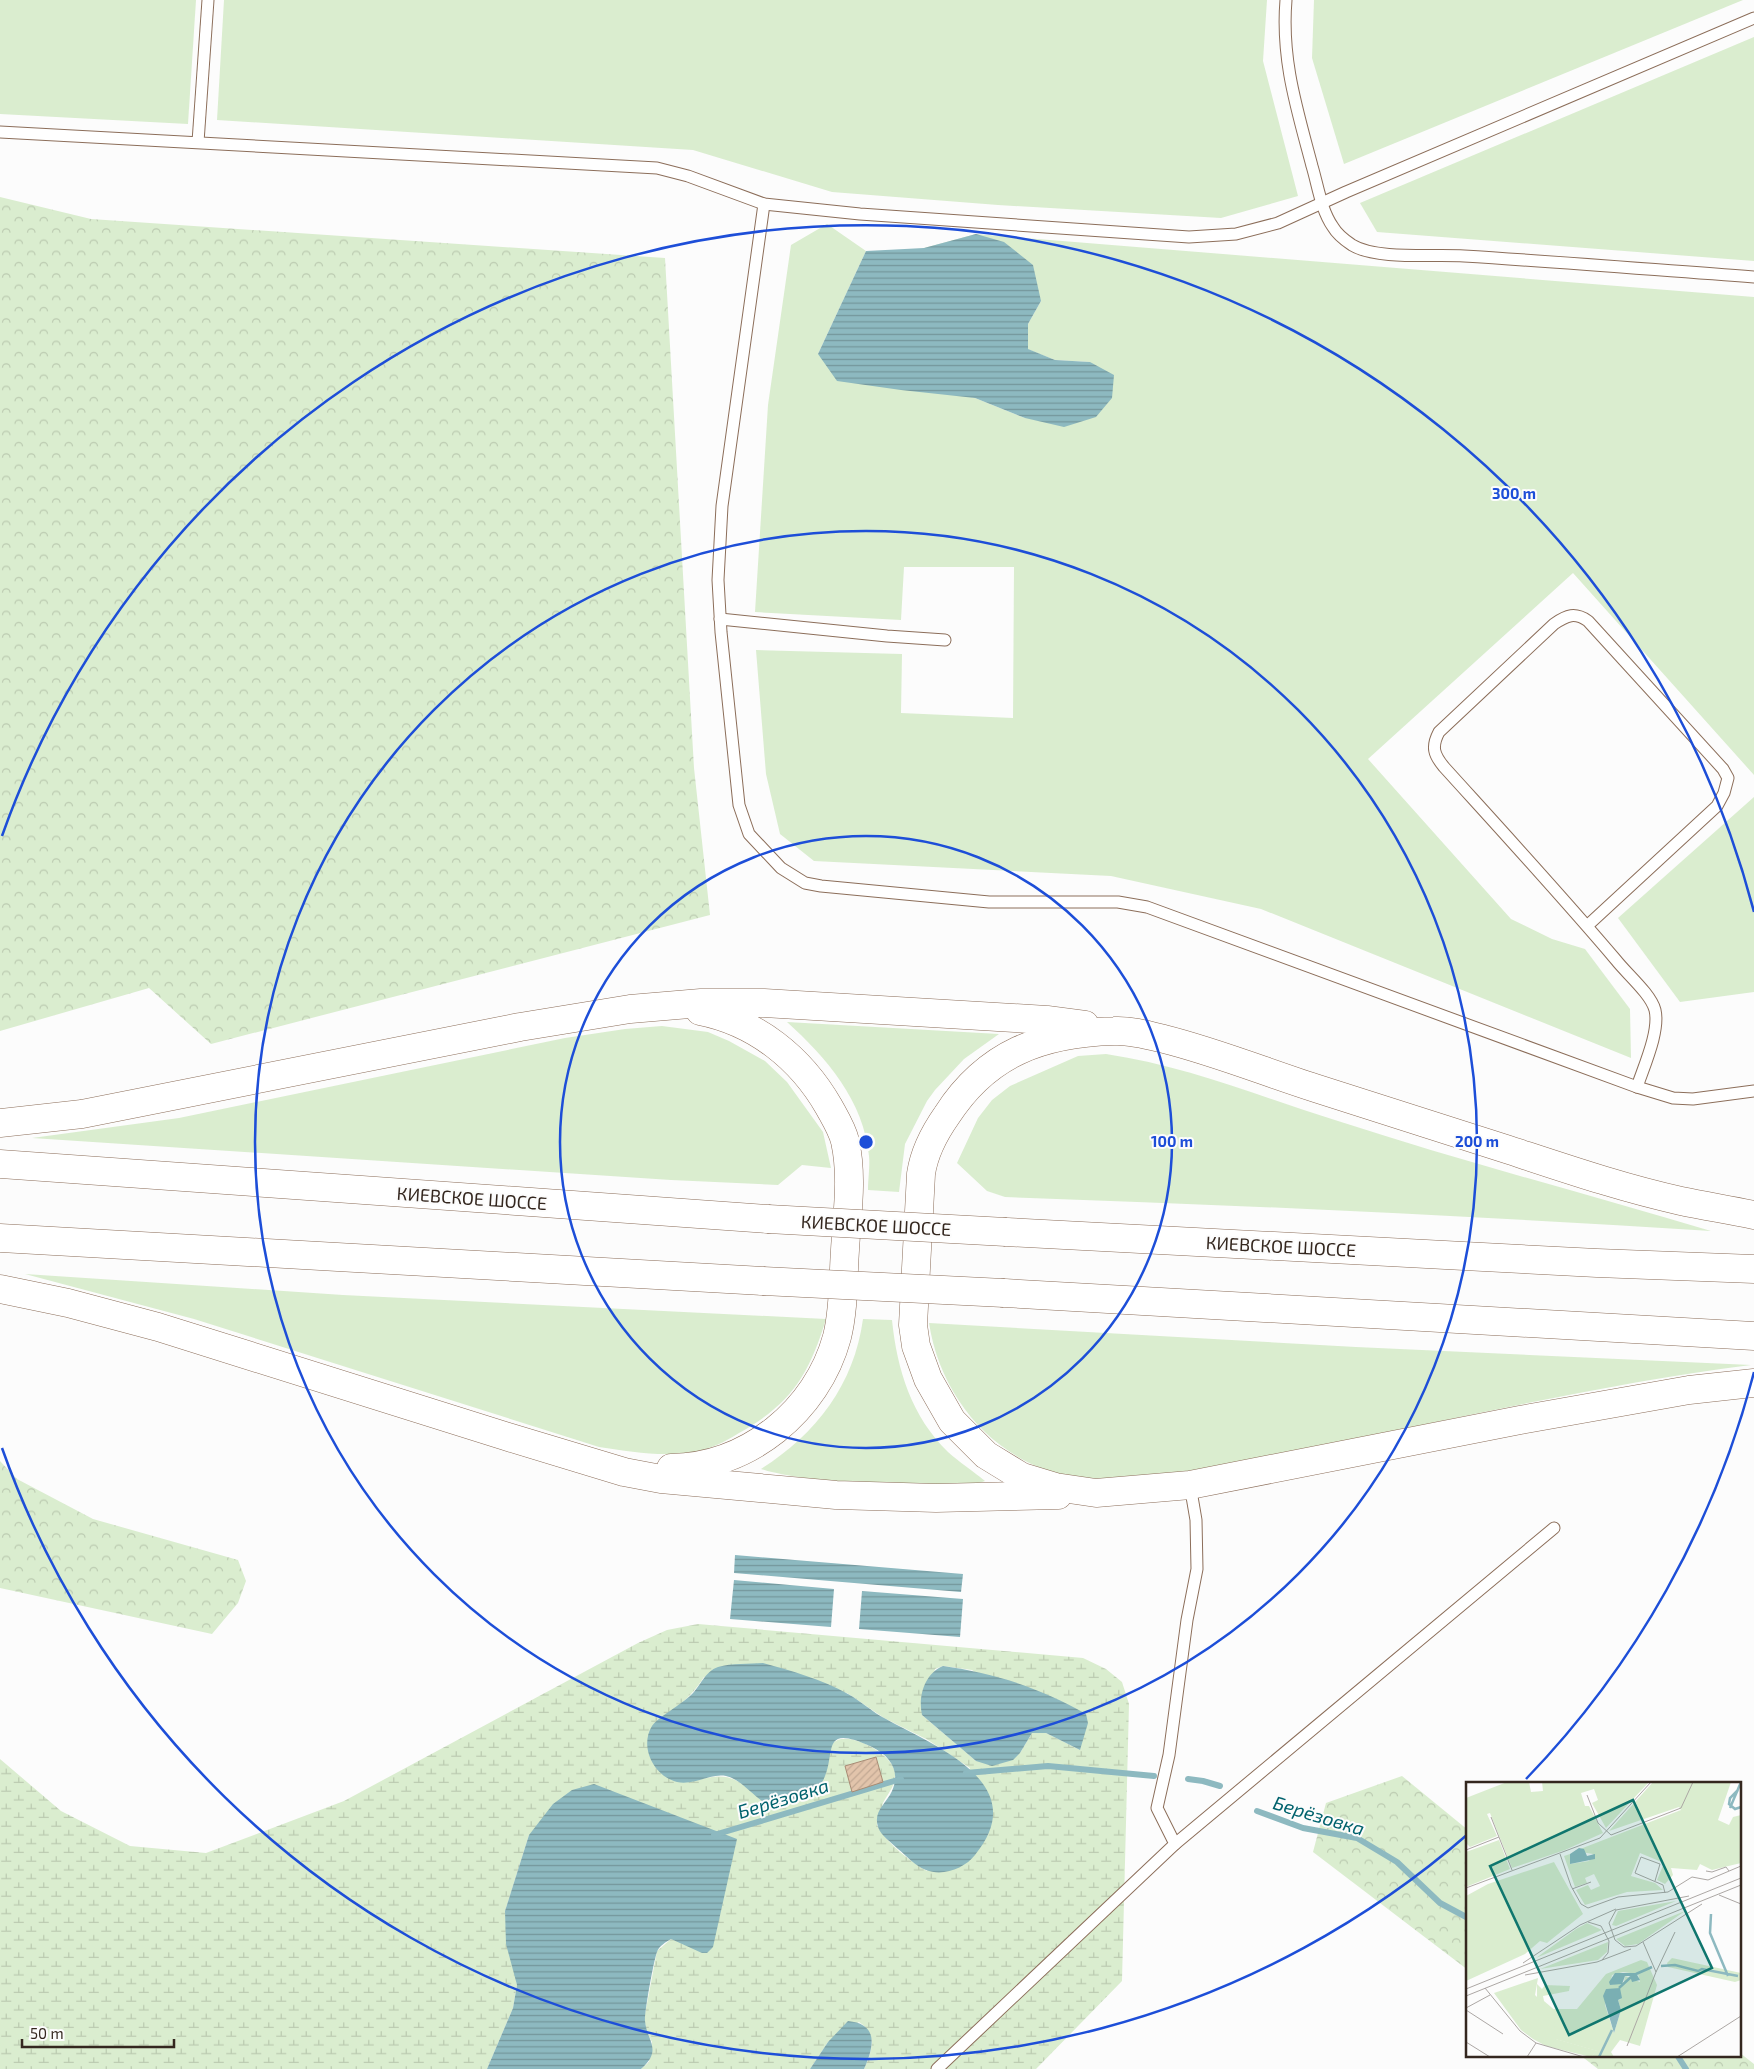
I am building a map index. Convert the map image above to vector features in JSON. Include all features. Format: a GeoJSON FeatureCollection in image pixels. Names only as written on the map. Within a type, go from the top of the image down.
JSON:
{"type":"FeatureCollection","features":[{"type":"Feature","properties":{"kind":"main road"},"geometry":{"type":"LineString","coordinates":[[0,1123],[82,1114],[592,1014],[701,1003],[764,1003],[1047,1020],[1149,1035],[1189,1045],[1314,1088],[1588,1176],[1680,1200],[1754,1215]]}},
{"type":"Feature","properties":{"kind":"main road"},"geometry":{"type":"LineString","coordinates":[[578,1459],[654,1468],[680,1468],[718,1461],[754,1446],[784,1424],[796,1411],[817,1381],[833,1347],[841,1314],[849,1175],[845,1142],[835,1117],[821,1091],[794,1060],[758,1033],[712,1013],[670,1006]]}},
{"type":"Feature","properties":{"kind":"main road"},"geometry":{"type":"LineString","coordinates":[[1096,1494],[1055,1487],[1022,1477],[993,1460],[974,1445],[952,1421],[932,1389],[919,1356],[913,1325],[922,1164],[933,1137],[953,1105],[976,1078],[1016,1051],[1053,1038],[1116,1030]]}},
{"type":"Feature","properties":{"kind":"main road","name":"КИЕВСКОЕ ШОССЕ"},"geometry":{"type":"LineString","coordinates":[[0,1164],[768,1219],[1597,1263],[1754,1269]]}},
{"type":"Feature","properties":{"kind":"main road"},"geometry":{"type":"LineString","coordinates":[[0,1238],[1754,1336]]}},
{"type":"Feature","properties":{"kind":"main road"},"geometry":{"type":"LineString","coordinates":[[0,1289],[68,1303],[158,1327],[624,1472],[661,1479],[836,1495],[978,1498],[1096,1494],[1190,1485],[1530,1418],[1689,1390],[1754,1383]]}},
{"type":"Feature","properties":{"kind":"lane"},"geometry":{"type":"LineString","coordinates":[[198,142],[208,0]]}},
{"type":"Feature","properties":{"kind":"lane"},"geometry":{"type":"LineString","coordinates":[[1286,0],[1283,28],[1288,72],[1322,203],[1333,227],[1352,245],[1366,252],[1471,256],[1754,277]]}},
{"type":"Feature","properties":{"kind":"lane"},"geometry":{"type":"LineString","coordinates":[[0,132],[657,168],[688,176],[764,204],[870,215],[1189,237],[1236,234],[1278,224],[1322,203],[1754,18]]}},
{"type":"Feature","properties":{"kind":"lane"},"geometry":{"type":"LineString","coordinates":[[764,204],[722,506],[718,580],[738,805],[749,834],[781,868],[796,879],[821,886],[989,902],[1118,902],[1147,907],[1637,1087],[1674,1098],[1694,1099],[1754,1091]]}},
{"type":"Feature","properties":{"kind":"lane"},"geometry":{"type":"LineString","coordinates":[[1587,926],[1717,806],[1724,793],[1728,778],[1723,769],[1588,621],[1576,614],[1570,615],[1554,624],[1438,732],[1434,752],[1444,767],[1587,926],[1650,1000],[1655,1010],[1654,1036],[1637,1087]]}},
{"type":"Feature","properties":{"kind":"lane"},"geometry":{"type":"LineString","coordinates":[[720,619],[945,640]]}},
{"type":"Feature","properties":{"kind":"lane"},"geometry":{"type":"LineString","coordinates":[[1175,1844],[1157,1808],[1169,1755],[1187,1620],[1197,1569],[1196,1520],[1190,1485]]}},
{"type":"Feature","properties":{"kind":"lane"},"geometry":{"type":"LineString","coordinates":[[937,2069],[1175,1844],[1554,1528]]}},
{"type":"Feature","properties":{"kind":"green space"},"geometry":{"type":"Polygon","coordinates":[[[0,0],[196,0],[188,124],[0,114],[0,0]]]}},
{"type":"Feature","properties":{"kind":"green space"},"geometry":{"type":"Polygon","coordinates":[[[224,0],[1267,0],[1263,61],[1298,196],[1221,218],[998,205],[832,192],[693,150],[217,120],[224,0]]]}},
{"type":"Feature","properties":{"kind":"green space"},"geometry":{"type":"Polygon","coordinates":[[[1314,0],[1743,0],[1344,164],[1312,58],[1314,0]]]}},
{"type":"Feature","properties":{"kind":"green space"},"geometry":{"type":"Polygon","coordinates":[[[1754,37],[1754,261],[1377,232],[1360,203],[1754,37]]]}},
{"type":"Feature","properties":{"kind":"green space"},"geometry":{"type":"Polygon","coordinates":[[[0,197],[91,219],[665,258],[694,768],[710,915],[211,1044],[149,988],[0,1031],[0,197]]]}},
{"type":"Feature","properties":{"kind":"green space"},"geometry":{"type":"Polygon","coordinates":[[[827,224],[866,251],[818,354],[975,398],[1025,418],[1090,362],[1055,360],[1027,349],[1028,324],[1041,301],[924,248],[976,234],[1754,297],[1754,775],[1573,573],[1368,759],[1511,919],[1552,939],[1585,949],[1630,1009],[1631,1058],[1261,909],[1111,876],[814,861],[780,834],[766,774],[756,650],[902,654],[901,713],[1013,718],[1014,567],[904,567],[901,620],[755,612],[768,405],[791,245],[827,224]]]}},
{"type":"Feature","properties":{"kind":"green space"},"geometry":{"type":"Polygon","coordinates":[[[1754,797],[1754,992],[1680,1002],[1618,918],[1754,797]]]}},
{"type":"Feature","properties":{"kind":"green space"},"geometry":{"type":"Polygon","coordinates":[[[787,1022],[999,1034],[964,1059],[927,1101],[905,1144],[899,1192],[868,1190],[869,1160],[866,1136],[860,1117],[841,1082],[829,1065],[787,1022]]]}},
{"type":"Feature","properties":{"kind":"green space"},"geometry":{"type":"Polygon","coordinates":[[[662,1026],[708,1032],[729,1041],[765,1061],[787,1082],[823,1132],[831,1168],[802,1165],[778,1185],[671,1180],[32,1138],[179,1118],[565,1038],[625,1029],[662,1026]]]}},
{"type":"Feature","properties":{"kind":"green space"},"geometry":{"type":"Polygon","coordinates":[[[1106,1054],[1136,1059],[1195,1074],[1431,1150],[1711,1231],[1358,1211],[1005,1197],[987,1191],[957,1163],[978,1118],[992,1100],[1010,1086],[1078,1056],[1106,1054]]]}},
{"type":"Feature","properties":{"kind":"green space"},"geometry":{"type":"Polygon","coordinates":[[[25,1274],[343,1295],[826,1319],[820,1339],[805,1372],[785,1399],[772,1411],[734,1436],[712,1447],[694,1452],[658,1454],[599,1447],[194,1319],[25,1274]]]}},
{"type":"Feature","properties":{"kind":"green space"},"geometry":{"type":"Polygon","coordinates":[[[863,1319],[892,1320],[902,1375],[908,1392],[925,1424],[948,1452],[985,1481],[967,1485],[941,1486],[874,1485],[806,1478],[761,1469],[799,1440],[829,1406],[851,1365],[863,1319]]]}},
{"type":"Feature","properties":{"kind":"green space"},"geometry":{"type":"Polygon","coordinates":[[[929,1323],[1356,1347],[1751,1365],[1584,1392],[1219,1467],[1154,1477],[1092,1479],[1064,1475],[1038,1467],[1014,1454],[992,1438],[973,1420],[957,1398],[944,1375],[935,1350],[929,1323]]]}},
{"type":"Feature","properties":{"kind":"green space"},"geometry":{"type":"Polygon","coordinates":[[[0,1461],[17,1479],[93,1519],[238,1560],[246,1581],[238,1603],[212,1634],[0,1588],[0,1461]]]}},
{"type":"Feature","properties":{"kind":"green space"},"geometry":{"type":"Polygon","coordinates":[[[698,1624],[1083,1658],[1106,1669],[1122,1682],[1129,1704],[1122,1981],[1036,2069],[864,2069],[872,2044],[869,2032],[859,2022],[828,2042],[810,2069],[641,2069],[649,2062],[652,2042],[644,2019],[657,1951],[671,1939],[678,1941],[529,1835],[505,1911],[517,1985],[513,2008],[487,2069],[0,2069],[0,1759],[61,1811],[130,1846],[206,1853],[344,1801],[638,1643],[667,1630],[698,1624]],[[943,1666],[935,1669],[922,1715],[976,1761],[1020,1753],[1032,1733],[1046,1733],[1080,1750],[972,1670],[943,1666]],[[704,1677],[681,1704],[653,1725],[696,1780],[720,1776],[727,1777],[739,1782],[753,1793],[821,1783],[827,1756],[833,1743],[839,1739],[859,1741],[880,1752],[888,1759],[895,1775],[891,1790],[883,1803],[877,1825],[887,1839],[906,1857],[927,1871],[970,1768],[928,1740],[884,1718],[847,1693],[704,1677]],[[876,1757],[845,1766],[852,1791],[883,1782],[876,1757]]]}},
{"type":"Feature","properties":{"kind":"green space"},"geometry":{"type":"Polygon","coordinates":[[[1402,1776],[1466,1828],[1466,1968],[1313,1852],[1326,1803],[1402,1776]]]}},
{"type":"Feature","properties":{"kind":"green space"},"geometry":{"type":"Polygon","coordinates":[[[1742,2055],[1754,2064],[1754,2069],[1598,2069],[1581,2056],[1742,2055]]]}},
{"type":"Feature","properties":{"kind":"water"},"geometry":{"type":"Polygon","coordinates":[[[976,234],[1004,242],[1033,265],[1041,301],[1028,324],[1028,349],[1055,360],[1090,362],[1114,375],[1112,398],[1096,417],[1064,427],[1025,418],[975,398],[837,381],[818,354],[866,251],[924,248],[976,234]]]}},
{"type":"Feature","properties":{"kind":"water"},"geometry":{"type":"Polygon","coordinates":[[[735,1555],[963,1574],[961,1592],[734,1573],[735,1555]]]}},
{"type":"Feature","properties":{"kind":"water"},"geometry":{"type":"Polygon","coordinates":[[[734,1580],[834,1589],[831,1627],[730,1619],[734,1580]]]}},
{"type":"Feature","properties":{"kind":"water"},"geometry":{"type":"Polygon","coordinates":[[[862,1591],[963,1599],[960,1637],[859,1629],[862,1591]]]}},
{"type":"Feature","properties":{"kind":"water"},"geometry":{"type":"Polygon","coordinates":[[[763,1663],[806,1676],[838,1689],[881,1716],[951,1755],[971,1770],[985,1787],[993,1807],[990,1830],[971,1860],[953,1870],[933,1872],[915,1863],[884,1836],[879,1830],[877,1816],[892,1791],[895,1777],[894,1771],[889,1760],[884,1755],[872,1747],[854,1740],[843,1738],[836,1740],[832,1746],[826,1774],[821,1784],[808,1795],[779,1807],[765,1803],[733,1778],[726,1776],[714,1776],[683,1783],[669,1779],[662,1774],[651,1760],[648,1751],[648,1734],[652,1726],[691,1695],[713,1669],[729,1665],[763,1663]]]}},
{"type":"Feature","properties":{"kind":"water"},"geometry":{"type":"Polygon","coordinates":[[[943,1666],[999,1677],[1017,1683],[1052,1697],[1086,1714],[1088,1723],[1080,1750],[1046,1733],[1032,1733],[1020,1753],[1013,1760],[992,1766],[976,1761],[922,1715],[922,1694],[927,1680],[931,1674],[943,1666]]]}},
{"type":"Feature","properties":{"kind":"water"},"geometry":{"type":"Polygon","coordinates":[[[594,1784],[737,1839],[713,1947],[707,1953],[702,1953],[671,1939],[658,1950],[645,2016],[652,2051],[648,2062],[641,2069],[487,2069],[513,2008],[517,1985],[506,1944],[505,1911],[529,1835],[553,1804],[572,1790],[594,1784]]]}},
{"type":"Feature","properties":{"kind":"water"},"geometry":{"type":"Polygon","coordinates":[[[848,2021],[865,2027],[871,2038],[872,2045],[864,2069],[810,2069],[828,2042],[848,2021]]]}},
{"type":"Feature","properties":{"kind":"building"},"geometry":{"type":"Polygon","coordinates":[[[876,1757],[883,1782],[852,1792],[845,1766],[876,1757]]]}},
{"type":"Feature","properties":{"kind":"waterway","name":"Берёзовка"},"geometry":{"type":"LineString","coordinates":[[966,1773],[1048,1766],[1154,1776]]}},
{"type":"Feature","properties":{"kind":"waterway","name":"Берёзовка"},"geometry":{"type":"LineString","coordinates":[[714,1835],[901,1779]]}},
{"type":"Feature","properties":{"kind":"waterway"},"geometry":{"type":"LineString","coordinates":[[1188,1779],[1220,1786]]}},
{"type":"Feature","properties":{"kind":"waterway","name":"Берёзовка"},"geometry":{"type":"LineString","coordinates":[[1257,1811],[1303,1828],[1357,1838],[1397,1862],[1440,1903],[1466,1917]]}},
{"type":"Feature","properties":{"kind":"waterway","name":"Берёзовка"},"geometry":{"type":"LineString","coordinates":[[1678,2056],[1686,2069]]}}]}
